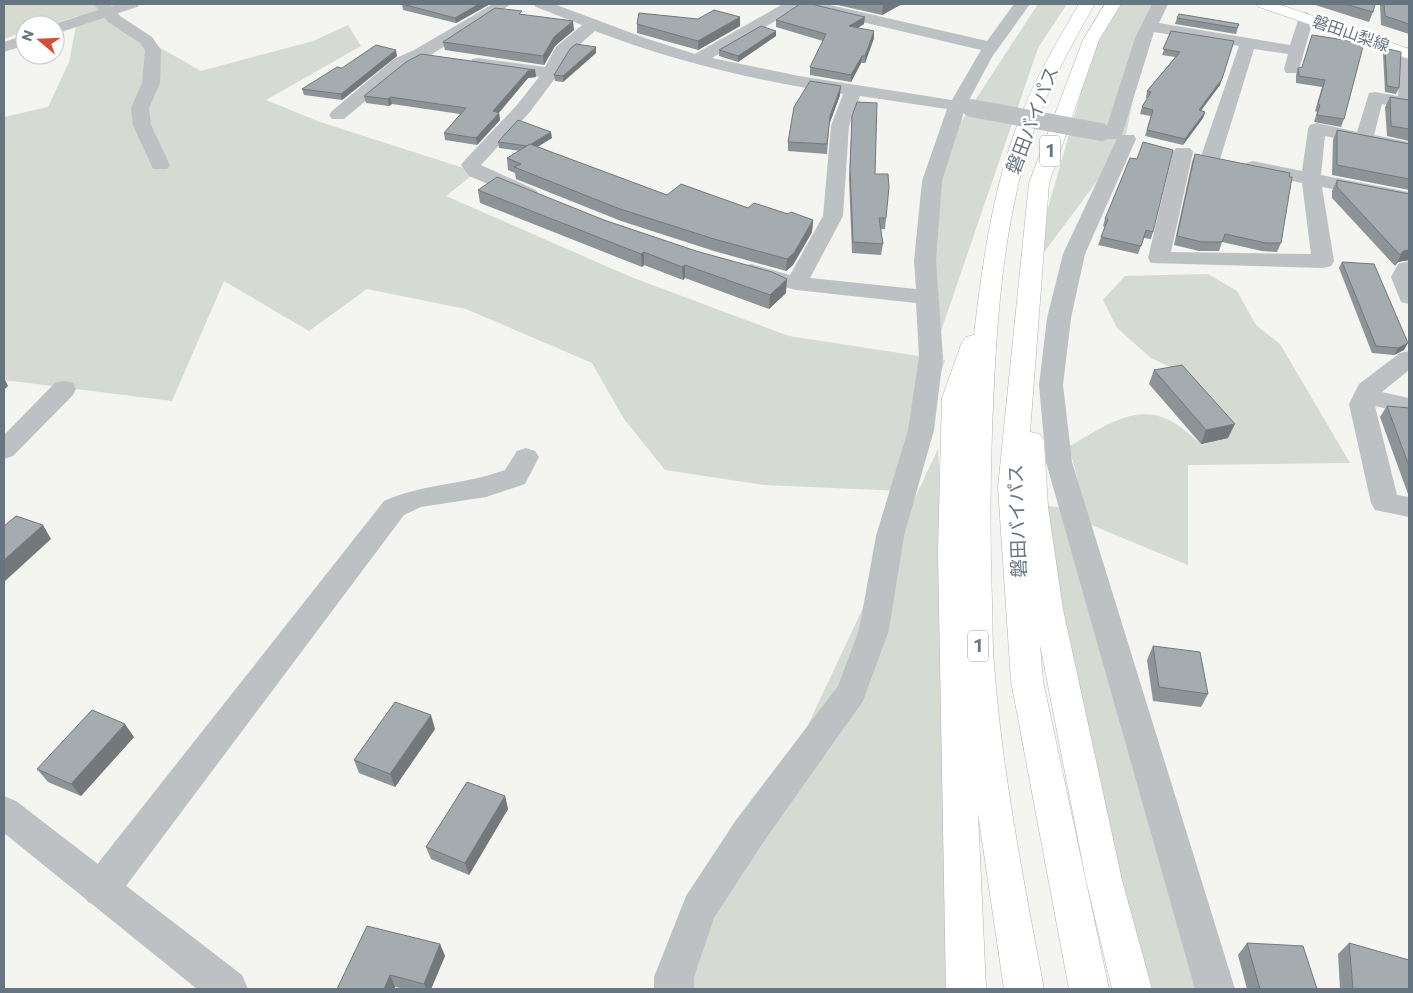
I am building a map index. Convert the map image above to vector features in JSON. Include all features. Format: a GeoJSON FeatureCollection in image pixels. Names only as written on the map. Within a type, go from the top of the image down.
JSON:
{"type":"FeatureCollection","features":[{"type":"Feature","properties":{"kind":"main road","name":"磐田バイパス"},"geometry":{"type":"LineString","coordinates":[[1024,989],[998,837],[978,666],[976,511],[981,384],[988,300],[1009,178],[1038,97],[1067,34],[1087,4]]}},
{"type":"Feature","properties":{"kind":"main road","name":"磐田バイパス"},"geometry":{"type":"LineString","coordinates":[[1089,989],[1027,680],[1012,487],[1038,183],[1091,40],[1113,4]]}},
{"type":"Feature","properties":{"kind":"main road","name":"磐田山梨線"},"geometry":{"type":"LineString","coordinates":[[1264,4],[1409,53]]}},
{"type":"Feature","properties":{"kind":"main road"},"geometry":{"type":"LineString","coordinates":[[966,989],[952,551],[955,398],[988,300]]}},
{"type":"Feature","properties":{"kind":"main road"},"geometry":{"type":"LineString","coordinates":[[1026,309],[1034,507],[1048,610],[1104,880],[1132,989]]}},
{"type":"Feature","properties":{"kind":"street"},"geometry":{"type":"LineString","coordinates":[[65,25],[106,8],[132,4]]}},
{"type":"Feature","properties":{"kind":"street"},"geometry":{"type":"LineString","coordinates":[[338,115],[400,64],[503,4]]}},
{"type":"Feature","properties":{"kind":"street"},"geometry":{"type":"LineString","coordinates":[[541,4],[697,60],[761,74],[852,90],[965,107],[1139,142],[1225,162],[1409,198]]}},
{"type":"Feature","properties":{"kind":"street"},"geometry":{"type":"LineString","coordinates":[[566,13],[584,4]]}},
{"type":"Feature","properties":{"kind":"street"},"geometry":{"type":"LineString","coordinates":[[697,60],[794,4]]}},
{"type":"Feature","properties":{"kind":"street"},"geometry":{"type":"LineString","coordinates":[[807,4],[990,47]]}},
{"type":"Feature","properties":{"kind":"street"},"geometry":{"type":"LineString","coordinates":[[674,989],[674,977],[699,909],[749,832],[852,692],[874,630],[890,536],[921,430],[931,357],[925,262],[932,182],[942,148],[965,107],[990,47],[1022,4]]}},
{"type":"Feature","properties":{"kind":"street"},"geometry":{"type":"LineString","coordinates":[[1160,4],[1149,26],[1126,88],[1139,142],[1160,258],[1323,261],[1311,179],[1317,129],[1409,148]]}},
{"type":"Feature","properties":{"kind":"street"},"geometry":{"type":"LineString","coordinates":[[106,8],[114,19],[146,40],[152,50],[151,83],[140,108],[142,125],[160,165]]}},
{"type":"Feature","properties":{"kind":"street"},"geometry":{"type":"LineString","coordinates":[[1292,69],[1306,17]]}},
{"type":"Feature","properties":{"kind":"street"},"geometry":{"type":"LineString","coordinates":[[551,202],[476,172],[471,165],[523,109],[550,72],[562,51],[593,24]]}},
{"type":"Feature","properties":{"kind":"street"},"geometry":{"type":"LineString","coordinates":[[1149,26],[1297,51]]}},
{"type":"Feature","properties":{"kind":"street"},"geometry":{"type":"LineString","coordinates":[[1225,162],[1248,43]]}},
{"type":"Feature","properties":{"kind":"street"},"geometry":{"type":"LineString","coordinates":[[1364,139],[1375,96],[1408,103],[1409,53]]}},
{"type":"Feature","properties":{"kind":"street"},"geometry":{"type":"LineString","coordinates":[[420,54],[448,58]]}},
{"type":"Feature","properties":{"kind":"street"},"geometry":{"type":"LineString","coordinates":[[466,61],[550,72]]}},
{"type":"Feature","properties":{"kind":"street"},"geometry":{"type":"LineString","coordinates":[[796,283],[833,216],[840,126],[852,90]]}},
{"type":"Feature","properties":{"kind":"street"},"geometry":{"type":"LineString","coordinates":[[1139,142],[1074,254],[1059,318],[1051,385],[1059,462],[1215,989]]}},
{"type":"Feature","properties":{"kind":"street"},"geometry":{"type":"LineString","coordinates":[[732,265],[796,283],[928,297]]}},
{"type":"Feature","properties":{"kind":"street"},"geometry":{"type":"LineString","coordinates":[[1409,268],[1406,269],[1402,277],[1409,297]]}},
{"type":"Feature","properties":{"kind":"street"},"geometry":{"type":"LineString","coordinates":[[1409,358],[1368,390],[1362,404],[1385,503],[1409,507]]}},
{"type":"Feature","properties":{"kind":"street"},"geometry":{"type":"LineString","coordinates":[[4,450],[64,389]]}},
{"type":"Feature","properties":{"kind":"street"},"geometry":{"type":"LineString","coordinates":[[1365,396],[1409,406]]}},
{"type":"Feature","properties":{"kind":"street"},"geometry":{"type":"LineString","coordinates":[[102,889],[394,508],[416,498],[486,487],[514,476],[526,458]]}},
{"type":"Feature","properties":{"kind":"street"},"geometry":{"type":"LineString","coordinates":[[4,812],[228,989]]}},
{"type":"Feature","properties":{"kind":"shaded area"},"geometry":{"type":"Polygon","coordinates":[[[4,4],[103,4],[136,34],[201,71],[313,41],[348,25],[361,46],[266,100],[320,122],[476,172],[446,196],[631,277],[789,336],[945,360],[903,491],[764,485],[665,470],[624,419],[592,363],[466,309],[367,289],[309,331],[224,281],[172,401],[4,380],[4,117],[48,107],[69,62],[78,16],[65,20],[65,15],[15,15],[15,35],[4,39],[4,4]]]}},
{"type":"Feature","properties":{"kind":"shaded area"},"geometry":{"type":"Polygon","coordinates":[[[1038,4],[1067,4],[1038,48],[940,334],[929,218],[957,128],[1038,4]]]}},
{"type":"Feature","properties":{"kind":"shaded area"},"geometry":{"type":"Polygon","coordinates":[[[1114,4],[1161,4],[1146,32],[1124,145],[1030,271],[1101,23],[1114,4]]]}},
{"type":"Feature","properties":{"kind":"shaded area"},"geometry":{"type":"Polygon","coordinates":[[[1208,274],[1237,291],[1256,325],[1280,344],[1350,463],[1188,465],[1188,565],[1089,524],[1069,446],[1117,420],[1143,414],[1156,415],[1169,420],[1201,444],[1179,371],[1151,358],[1117,328],[1103,300],[1125,276],[1208,274]]]}},
{"type":"Feature","properties":{"kind":"shaded area"},"geometry":{"type":"Polygon","coordinates":[[[938,449],[963,890],[958,989],[657,989],[674,977],[773,799],[938,449]]]}},
{"type":"Feature","properties":{"kind":"shaded area"},"geometry":{"type":"Polygon","coordinates":[[[1045,505],[1066,509],[1176,891],[1213,989],[1140,989],[1066,648],[1045,505]]]}},
{"type":"Feature","properties":{"kind":"building"},"geometry":{"type":"Polygon","coordinates":[[[402,4],[479,4],[455,18],[402,4]]]}},
{"type":"Feature","properties":{"kind":"building"},"geometry":{"type":"Polygon","coordinates":[[[800,4],[811,4],[865,17],[849,26],[874,31],[865,56],[862,56],[851,75],[810,67],[826,34],[776,20],[800,4]]]}},
{"type":"Feature","properties":{"kind":"building"},"geometry":{"type":"Polygon","coordinates":[[[1345,4],[1375,4],[1373,12],[1345,4]]]}},
{"type":"Feature","properties":{"kind":"building"},"geometry":{"type":"Polygon","coordinates":[[[1384,4],[1409,4],[1409,24],[1385,16],[1384,4]]]}},
{"type":"Feature","properties":{"kind":"building"},"geometry":{"type":"Polygon","coordinates":[[[495,8],[522,11],[519,14],[573,21],[554,37],[543,56],[443,42],[495,8]]]}},
{"type":"Feature","properties":{"kind":"building"},"geometry":{"type":"Polygon","coordinates":[[[714,10],[740,17],[698,41],[637,24],[639,13],[698,19],[714,10]]]}},
{"type":"Feature","properties":{"kind":"building"},"geometry":{"type":"Polygon","coordinates":[[[1179,14],[1239,24],[1237,28],[1177,18],[1179,14]]]}},
{"type":"Feature","properties":{"kind":"building"},"geometry":{"type":"Polygon","coordinates":[[[761,26],[776,31],[738,56],[719,50],[761,26]]]}},
{"type":"Feature","properties":{"kind":"building"},"geometry":{"type":"Polygon","coordinates":[[[1171,31],[1234,41],[1222,79],[1199,110],[1205,112],[1185,139],[1147,130],[1153,110],[1142,107],[1151,92],[1147,91],[1180,52],[1163,49],[1171,31]]]}},
{"type":"Feature","properties":{"kind":"building"},"geometry":{"type":"Polygon","coordinates":[[[1312,35],[1364,43],[1344,119],[1317,115],[1325,80],[1299,76],[1298,68],[1302,67],[1312,35]]]}},
{"type":"Feature","properties":{"kind":"building"},"geometry":{"type":"Polygon","coordinates":[[[576,44],[596,47],[563,76],[554,75],[570,49],[576,44]]]}},
{"type":"Feature","properties":{"kind":"building"},"geometry":{"type":"Polygon","coordinates":[[[376,45],[396,50],[341,94],[302,89],[337,67],[342,68],[376,45]]]}},
{"type":"Feature","properties":{"kind":"building"},"geometry":{"type":"Polygon","coordinates":[[[1385,48],[1401,52],[1399,88],[1387,86],[1385,48]]]}},
{"type":"Feature","properties":{"kind":"building"},"geometry":{"type":"Polygon","coordinates":[[[421,54],[535,70],[528,71],[493,111],[499,113],[476,138],[444,133],[466,108],[390,97],[388,99],[364,96],[406,62],[421,54]]]}},
{"type":"Feature","properties":{"kind":"building"},"geometry":{"type":"Polygon","coordinates":[[[810,81],[841,86],[830,116],[827,144],[788,142],[794,107],[810,81]]]}},
{"type":"Feature","properties":{"kind":"building"},"geometry":{"type":"Polygon","coordinates":[[[1390,97],[1409,100],[1409,129],[1391,126],[1390,97]]]}},
{"type":"Feature","properties":{"kind":"building"},"geometry":{"type":"Polygon","coordinates":[[[857,102],[877,103],[875,174],[888,174],[889,187],[886,218],[879,218],[883,244],[853,242],[850,168],[852,116],[857,102]]]}},
{"type":"Feature","properties":{"kind":"building"},"geometry":{"type":"Polygon","coordinates":[[[518,120],[551,132],[528,146],[498,142],[518,120]]]}},
{"type":"Feature","properties":{"kind":"building"},"geometry":{"type":"Polygon","coordinates":[[[1337,130],[1409,144],[1409,179],[1337,165],[1337,130]]]}},
{"type":"Feature","properties":{"kind":"building"},"geometry":{"type":"Polygon","coordinates":[[[1143,142],[1173,150],[1153,232],[1146,230],[1141,246],[1101,237],[1108,219],[1105,219],[1130,158],[1137,159],[1143,142]]]}},
{"type":"Feature","properties":{"kind":"building"},"geometry":{"type":"Polygon","coordinates":[[[530,144],[667,195],[681,184],[748,208],[754,203],[788,214],[791,212],[813,220],[794,253],[787,259],[714,239],[620,209],[514,167],[521,164],[507,158],[530,144]]]}},
{"type":"Feature","properties":{"kind":"building"},"geometry":{"type":"Polygon","coordinates":[[[1195,154],[1290,173],[1289,177],[1292,177],[1281,243],[1266,243],[1225,234],[1222,242],[1202,242],[1177,236],[1195,154]]]}},
{"type":"Feature","properties":{"kind":"building"},"geometry":{"type":"Polygon","coordinates":[[[497,177],[604,220],[696,251],[772,272],[787,279],[770,295],[685,265],[682,267],[644,252],[641,254],[478,190],[497,177]]]}},
{"type":"Feature","properties":{"kind":"building"},"geometry":{"type":"Polygon","coordinates":[[[1337,180],[1409,194],[1409,250],[1403,251],[1400,255],[1337,187],[1337,180]]]}},
{"type":"Feature","properties":{"kind":"building"},"geometry":{"type":"Polygon","coordinates":[[[1342,262],[1374,264],[1408,343],[1398,348],[1376,346],[1342,262]]]}},
{"type":"Feature","properties":{"kind":"building"},"geometry":{"type":"Polygon","coordinates":[[[1182,365],[1235,424],[1206,430],[1154,370],[1182,365]]]}},
{"type":"Feature","properties":{"kind":"building"},"geometry":{"type":"Polygon","coordinates":[[[1387,406],[1409,408],[1409,466],[1387,406]]]}},
{"type":"Feature","properties":{"kind":"building"},"geometry":{"type":"Polygon","coordinates":[[[16,516],[43,525],[4,560],[4,526],[16,516]]]}},
{"type":"Feature","properties":{"kind":"building"},"geometry":{"type":"Polygon","coordinates":[[[1153,646],[1200,652],[1208,694],[1159,687],[1153,646]]]}},
{"type":"Feature","properties":{"kind":"building"},"geometry":{"type":"Polygon","coordinates":[[[395,702],[431,715],[390,774],[354,760],[395,702]]]}},
{"type":"Feature","properties":{"kind":"building"},"geometry":{"type":"Polygon","coordinates":[[[92,710],[125,724],[71,784],[37,769],[92,710]]]}},
{"type":"Feature","properties":{"kind":"building"},"geometry":{"type":"Polygon","coordinates":[[[467,782],[505,796],[465,863],[426,847],[467,782]]]}},
{"type":"Feature","properties":{"kind":"building"},"geometry":{"type":"Polygon","coordinates":[[[367,926],[440,944],[424,984],[390,975],[384,989],[337,989],[367,926]]]}},
{"type":"Feature","properties":{"kind":"building"},"geometry":{"type":"Polygon","coordinates":[[[1247,943],[1303,946],[1317,989],[1260,989],[1247,943]]]}},
{"type":"Feature","properties":{"kind":"building"},"geometry":{"type":"Polygon","coordinates":[[[1349,943],[1409,960],[1409,989],[1353,989],[1349,943]]]}}]}
